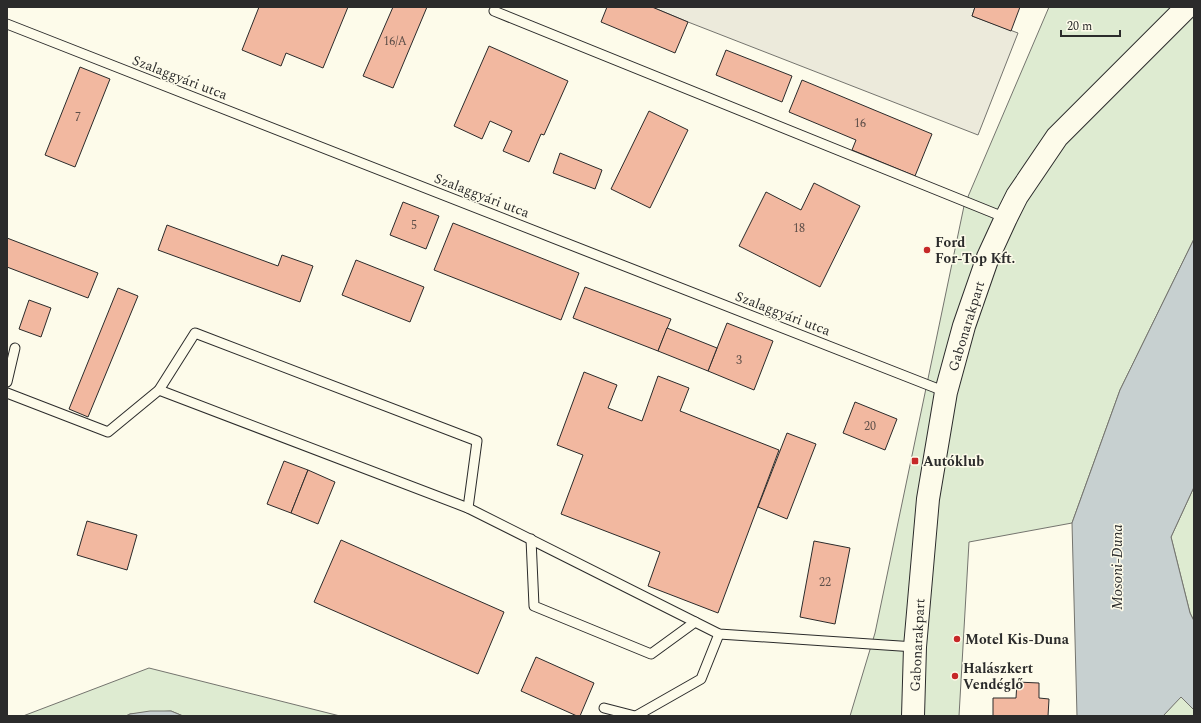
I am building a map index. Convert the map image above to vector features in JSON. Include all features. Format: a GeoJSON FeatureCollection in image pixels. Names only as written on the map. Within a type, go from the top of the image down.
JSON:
{"type":"FeatureCollection","features":[{"type":"Feature","properties":{"kind":"main road","name":"Gabonarakpart"},"geometry":{"type":"LineString","coordinates":[[913,716],[916,648],[928,499],[946,392],[964,326],[988,257],[1018,196],[1057,137],[1187,7]]}},
{"type":"Feature","properties":{"kind":"lane"},"geometry":{"type":"LineString","coordinates":[[494,11],[1006,218]]}},
{"type":"Feature","properties":{"kind":"lane","name":"Szalaggyári utca"},"geometry":{"type":"LineString","coordinates":[[7,24],[946,392]]}},
{"type":"Feature","properties":{"kind":"lane"},"geometry":{"type":"LineString","coordinates":[[7,393],[108,432],[159,390],[195,333],[477,441],[468,508]]}},
{"type":"Feature","properties":{"kind":"lane"},"geometry":{"type":"LineString","coordinates":[[7,382],[15,348]]}},
{"type":"Feature","properties":{"kind":"lane"},"geometry":{"type":"LineString","coordinates":[[159,390],[468,508],[719,634],[916,648]]}},
{"type":"Feature","properties":{"kind":"lane"},"geometry":{"type":"LineString","coordinates":[[530,539],[534,606],[651,654],[695,622]]}},
{"type":"Feature","properties":{"kind":"lane"},"geometry":{"type":"LineString","coordinates":[[604,708],[635,716],[701,679],[719,634]]}},
{"type":"Feature","properties":{"kind":"green space"},"geometry":{"type":"Polygon","coordinates":[[[1049,7],[1194,7],[1194,239],[1120,390],[1072,523],[969,542],[959,716],[850,716],[875,633],[964,206],[1049,7]]]}},
{"type":"Feature","properties":{"kind":"green space"},"geometry":{"type":"Polygon","coordinates":[[[1194,487],[1194,621],[1190,613],[1171,537],[1194,487]]]}},
{"type":"Feature","properties":{"kind":"green space"},"geometry":{"type":"Polygon","coordinates":[[[149,668],[340,716],[183,716],[171,711],[130,714],[126,716],[23,716],[149,668]]]}},
{"type":"Feature","properties":{"kind":"green space"},"geometry":{"type":"Polygon","coordinates":[[[1181,696],[1194,710],[1194,716],[1163,716],[1181,696]]]}},
{"type":"Feature","properties":{"kind":"shaded area"},"geometry":{"type":"Polygon","coordinates":[[[652,7],[975,7],[972,16],[1018,33],[978,135],[652,7]]]}},
{"type":"Feature","properties":{"kind":"water","name":"Mosoni-Duna"},"geometry":{"type":"Polygon","coordinates":[[[1194,239],[1194,487],[1171,537],[1190,613],[1194,621],[1194,710],[1181,697],[1163,716],[1077,716],[1072,523],[1120,390],[1194,239]]]}},
{"type":"Feature","properties":{"kind":"water"},"geometry":{"type":"Polygon","coordinates":[[[150,711],[171,711],[183,716],[126,716],[150,711]]]}},
{"type":"Feature","properties":{"kind":"building"},"geometry":{"type":"Polygon","coordinates":[[[259,7],[348,7],[323,68],[286,53],[281,66],[242,50],[259,7]]]}},
{"type":"Feature","properties":{"kind":"building"},"geometry":{"type":"Polygon","coordinates":[[[393,7],[427,7],[393,88],[363,76],[393,7]]]}},
{"type":"Feature","properties":{"kind":"building"},"geometry":{"type":"Polygon","coordinates":[[[607,7],[652,7],[688,22],[675,53],[601,22],[607,7]]]}},
{"type":"Feature","properties":{"kind":"building"},"geometry":{"type":"Polygon","coordinates":[[[975,7],[1020,7],[1011,31],[972,16],[975,7]]]}},
{"type":"Feature","properties":{"kind":"building"},"geometry":{"type":"Polygon","coordinates":[[[489,46],[568,81],[544,135],[541,134],[529,162],[503,151],[512,131],[490,121],[482,139],[454,126],[489,46]]]}},
{"type":"Feature","properties":{"kind":"building"},"geometry":{"type":"Polygon","coordinates":[[[726,50],[792,76],[782,102],[716,75],[726,50]]]}},
{"type":"Feature","properties":{"kind":"building"},"geometry":{"type":"Polygon","coordinates":[[[80,67],[110,79],[75,167],[45,155],[80,67]]]}},
{"type":"Feature","properties":{"kind":"building"},"geometry":{"type":"Polygon","coordinates":[[[802,80],[932,134],[915,176],[852,150],[856,140],[789,112],[802,80]]]}},
{"type":"Feature","properties":{"kind":"building"},"geometry":{"type":"Polygon","coordinates":[[[649,111],[688,130],[650,208],[611,189],[649,111]]]}},
{"type":"Feature","properties":{"kind":"building"},"geometry":{"type":"Polygon","coordinates":[[[560,153],[602,170],[595,189],[553,173],[560,153]]]}},
{"type":"Feature","properties":{"kind":"building"},"geometry":{"type":"Polygon","coordinates":[[[814,183],[860,206],[820,287],[739,246],[766,192],[801,210],[814,183]]]}},
{"type":"Feature","properties":{"kind":"building"},"geometry":{"type":"Polygon","coordinates":[[[403,202],[439,216],[426,249],[390,235],[403,202]]]}},
{"type":"Feature","properties":{"kind":"building"},"geometry":{"type":"Polygon","coordinates":[[[453,223],[579,273],[561,320],[434,270],[453,223]]]}},
{"type":"Feature","properties":{"kind":"building"},"geometry":{"type":"Polygon","coordinates":[[[167,225],[278,266],[282,255],[313,266],[300,302],[158,250],[167,225]]]}},
{"type":"Feature","properties":{"kind":"building"},"geometry":{"type":"Polygon","coordinates":[[[7,238],[98,273],[88,298],[7,267],[7,238]]]}},
{"type":"Feature","properties":{"kind":"building"},"geometry":{"type":"Polygon","coordinates":[[[356,260],[424,287],[410,322],[342,295],[356,260]]]}},
{"type":"Feature","properties":{"kind":"building"},"geometry":{"type":"Polygon","coordinates":[[[585,287],[671,319],[658,351],[573,318],[585,287]]]}},
{"type":"Feature","properties":{"kind":"building"},"geometry":{"type":"Polygon","coordinates":[[[118,288],[138,296],[88,417],[69,409],[118,288]]]}},
{"type":"Feature","properties":{"kind":"building"},"geometry":{"type":"Polygon","coordinates":[[[29,300],[51,308],[41,337],[19,329],[29,300]]]}},
{"type":"Feature","properties":{"kind":"building"},"geometry":{"type":"Polygon","coordinates":[[[727,323],[773,341],[754,390],[708,371],[727,323]]]}},
{"type":"Feature","properties":{"kind":"building"},"geometry":{"type":"Polygon","coordinates":[[[667,328],[717,348],[708,371],[658,351],[667,328]]]}},
{"type":"Feature","properties":{"kind":"building"},"geometry":{"type":"Polygon","coordinates":[[[584,372],[617,385],[608,408],[642,421],[658,376],[689,388],[680,411],[779,450],[718,613],[648,586],[660,552],[561,514],[583,455],[557,445],[584,372]]]}},
{"type":"Feature","properties":{"kind":"building"},"geometry":{"type":"Polygon","coordinates":[[[855,402],[897,419],[885,450],[843,433],[855,402]]]}},
{"type":"Feature","properties":{"kind":"building"},"geometry":{"type":"Polygon","coordinates":[[[787,433],[816,444],[787,519],[758,507],[787,433]]]}},
{"type":"Feature","properties":{"kind":"building"},"geometry":{"type":"Polygon","coordinates":[[[284,461],[308,470],[291,513],[267,504],[284,461]]]}},
{"type":"Feature","properties":{"kind":"building"},"geometry":{"type":"Polygon","coordinates":[[[308,470],[335,482],[318,524],[291,513],[308,470]]]}},
{"type":"Feature","properties":{"kind":"building"},"geometry":{"type":"Polygon","coordinates":[[[87,521],[137,535],[127,570],[77,555],[87,521]]]}},
{"type":"Feature","properties":{"kind":"building"},"geometry":{"type":"Polygon","coordinates":[[[341,540],[504,612],[478,674],[314,602],[341,540]]]}},
{"type":"Feature","properties":{"kind":"building"},"geometry":{"type":"Polygon","coordinates":[[[814,541],[850,548],[835,624],[800,617],[814,541]]]}},
{"type":"Feature","properties":{"kind":"building"},"geometry":{"type":"Polygon","coordinates":[[[536,657],[594,683],[580,716],[521,691],[536,657]]]}},
{"type":"Feature","properties":{"kind":"building"},"geometry":{"type":"Polygon","coordinates":[[[1017,682],[1039,683],[1039,698],[1049,699],[1048,716],[993,716],[993,698],[1016,698],[1017,682]]]}},
{"type":"Feature","properties":{"kind":"place","name":"Ford For-Top Kft."},"geometry":{"type":"Point","coordinates":[927,250]}},
{"type":"Feature","properties":{"kind":"place","name":"Autóklub"},"geometry":{"type":"Point","coordinates":[915,461]}},
{"type":"Feature","properties":{"kind":"place","name":"Motel Kis-Duna"},"geometry":{"type":"Point","coordinates":[957,639]}},
{"type":"Feature","properties":{"kind":"place","name":"Halászkert Vendéglő"},"geometry":{"type":"Point","coordinates":[955,676]}}]}
